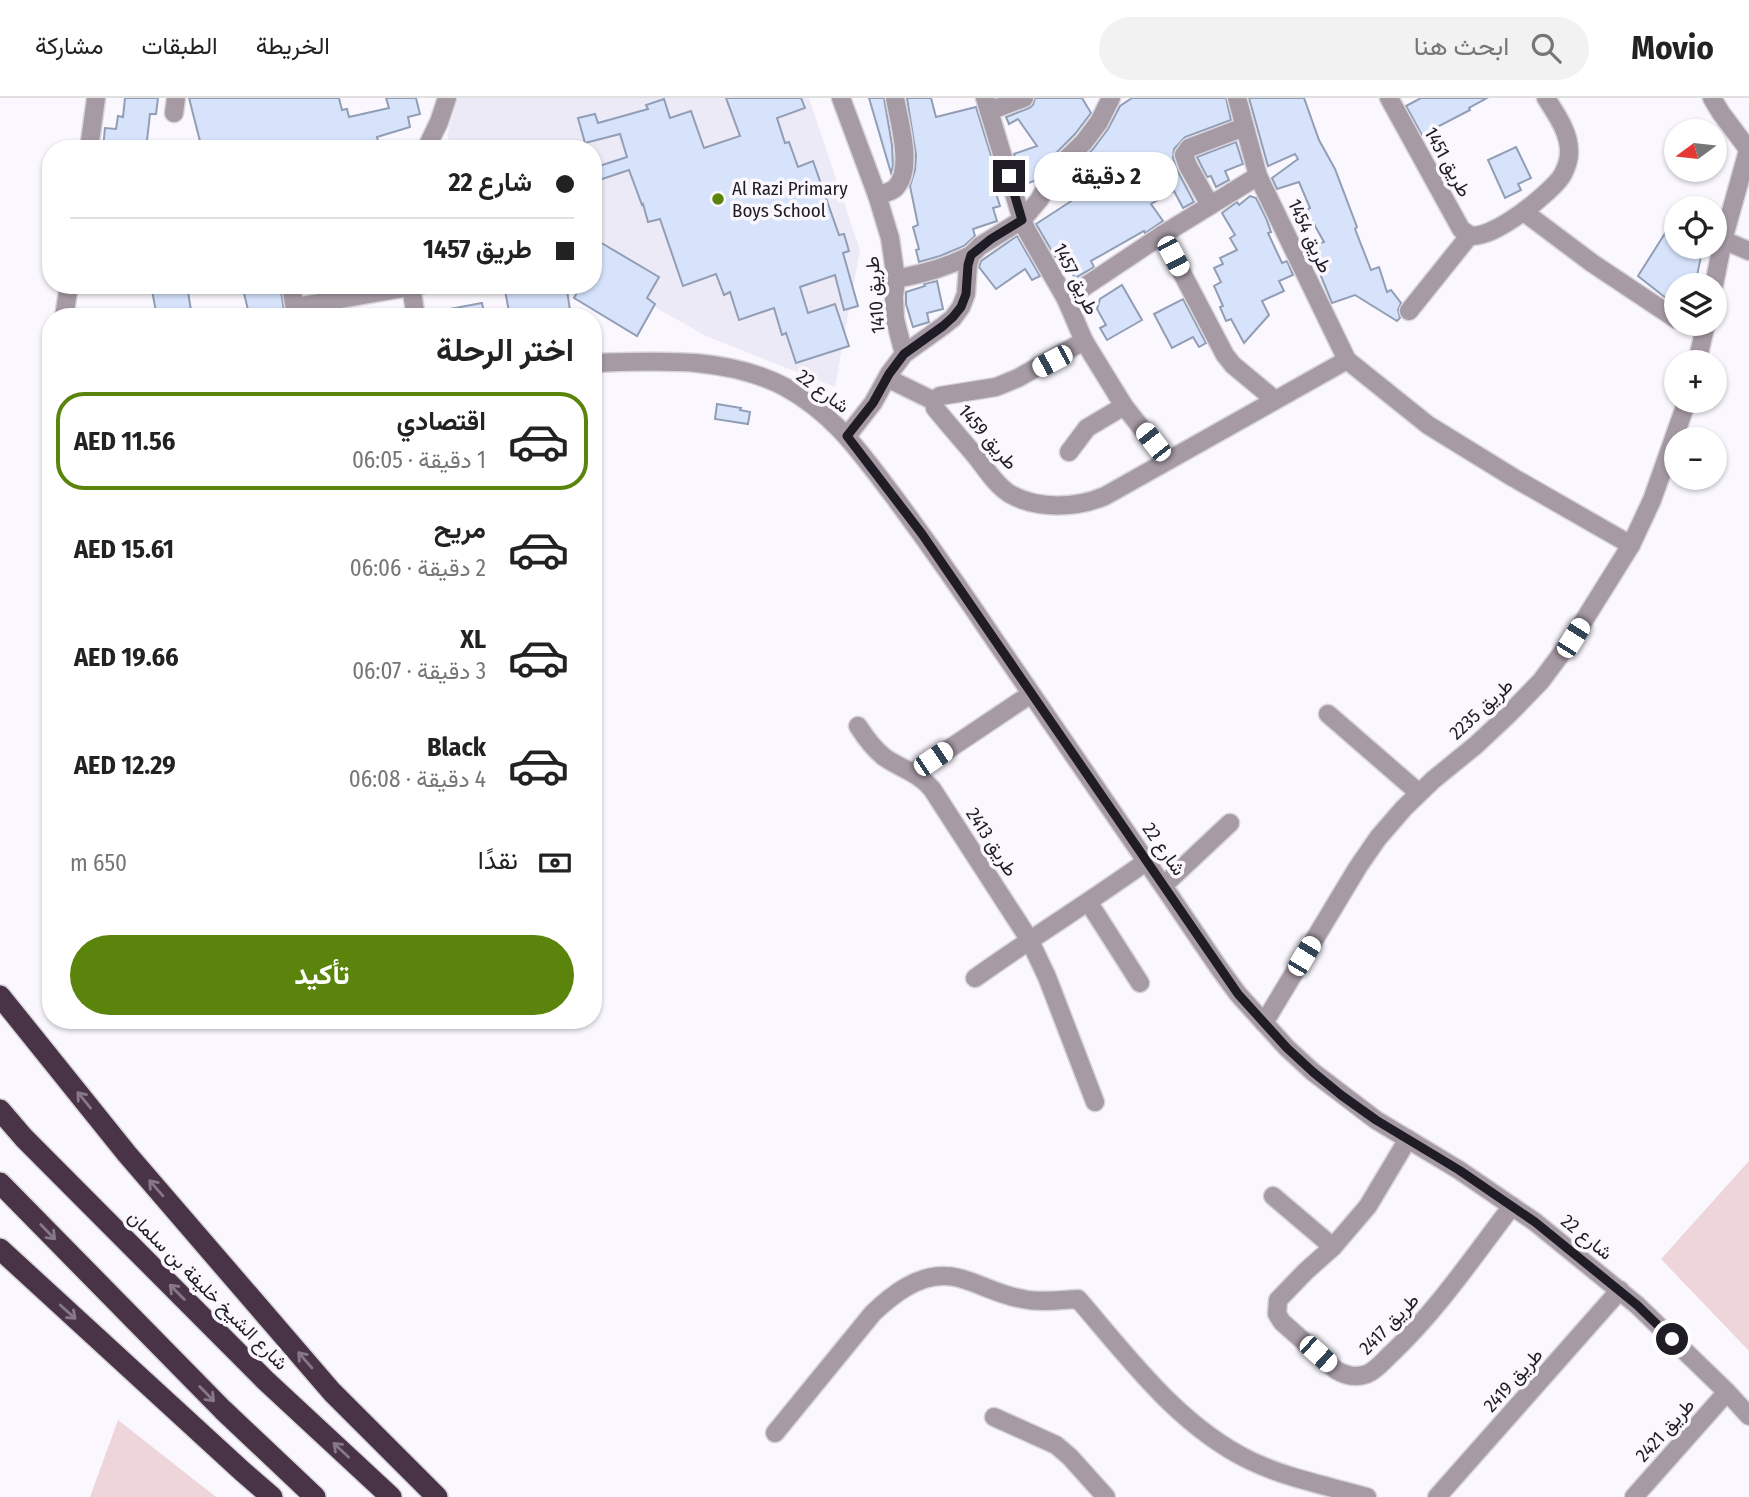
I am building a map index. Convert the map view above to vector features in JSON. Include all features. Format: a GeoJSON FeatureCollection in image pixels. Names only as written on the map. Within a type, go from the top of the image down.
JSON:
{"type":"FeatureCollection","features":[{"type":"Feature","properties":{"kind":"highway"},"geometry":{"type":"LineString","coordinates":[[0,996],[127,1154],[332,1392],[438,1497]]}},
{"type":"Feature","properties":{"kind":"highway","name":"شارع الشيخ خليفة بن سلمان"},"geometry":{"type":"LineString","coordinates":[[0,1110],[24,1138],[265,1380],[391,1497]]}},
{"type":"Feature","properties":{"kind":"highway"},"geometry":{"type":"LineString","coordinates":[[0,1183],[223,1410],[315,1497]]}},
{"type":"Feature","properties":{"kind":"highway"},"geometry":{"type":"LineString","coordinates":[[0,1249],[272,1497]]}},
{"type":"Feature","properties":{"kind":"street"},"geometry":{"type":"LineString","coordinates":[[80,98],[93,119]]}},
{"type":"Feature","properties":{"kind":"street"},"geometry":{"type":"LineString","coordinates":[[90,140],[96,98]]}},
{"type":"Feature","properties":{"kind":"street"},"geometry":{"type":"LineString","coordinates":[[430,140],[447,98]]}},
{"type":"Feature","properties":{"kind":"street","name":"طريق 1410"},"geometry":{"type":"LineString","coordinates":[[841,98],[877,195],[890,239],[896,279],[895,319],[904,354],[895,364],[873,403],[847,436]]}},
{"type":"Feature","properties":{"kind":"street"},"geometry":{"type":"LineString","coordinates":[[877,195],[892,191],[898,186],[905,167],[895,98]]}},
{"type":"Feature","properties":{"kind":"street"},"geometry":{"type":"LineString","coordinates":[[987,105],[1024,98]]}},
{"type":"Feature","properties":{"kind":"street","name":"طريق 1454"},"geometry":{"type":"LineString","coordinates":[[1237,98],[1258,176],[1347,360]]}},
{"type":"Feature","properties":{"kind":"street","name":"طريق 1451"},"geometry":{"type":"LineString","coordinates":[[1389,98],[1461,229],[1475,235]]}},
{"type":"Feature","properties":{"kind":"street"},"geometry":{"type":"LineString","coordinates":[[1409,311],[1475,235],[1492,231],[1524,212],[1563,174],[1569,152],[1562,124],[1546,98]]}},
{"type":"Feature","properties":{"kind":"street"},"geometry":{"type":"LineString","coordinates":[[1712,98],[1749,148],[1727,226]]}},
{"type":"Feature","properties":{"kind":"street"},"geometry":{"type":"LineString","coordinates":[[896,279],[934,271],[971,255],[1022,220],[1039,200],[1057,168],[1084,142],[1099,122],[1106,102]]}},
{"type":"Feature","properties":{"kind":"street","name":"طريق 1457"},"geometry":{"type":"LineString","coordinates":[[987,105],[1022,220],[1066,299],[1084,341],[1124,406],[1167,460]]}},
{"type":"Feature","properties":{"kind":"street"},"geometry":{"type":"LineString","coordinates":[[1210,205],[1184,155],[1189,148],[1244,127]]}},
{"type":"Feature","properties":{"kind":"street"},"geometry":{"type":"LineString","coordinates":[[1066,299],[1162,235],[1258,176]]}},
{"type":"Feature","properties":{"kind":"street"},"geometry":{"type":"LineString","coordinates":[[1524,212],[1592,263],[1664,311]]}},
{"type":"Feature","properties":{"kind":"street"},"geometry":{"type":"LineString","coordinates":[[1162,235],[1225,355],[1275,400]]}},
{"type":"Feature","properties":{"kind":"street"},"geometry":{"type":"LineString","coordinates":[[1727,242],[1749,251]]}},
{"type":"Feature","properties":{"kind":"street"},"geometry":{"type":"LineString","coordinates":[[904,354],[943,326],[961,307],[966,294],[971,255]]}},
{"type":"Feature","properties":{"kind":"street"},"geometry":{"type":"LineString","coordinates":[[314,308],[379,294]]}},
{"type":"Feature","properties":{"kind":"street","name":"طريق 1459"},"geometry":{"type":"LineString","coordinates":[[1084,341],[1018,379],[996,387],[940,396],[934,401],[935,408],[994,480],[1010,494],[1051,505],[1092,502],[1347,360]]}},
{"type":"Feature","properties":{"kind":"street"},"geometry":{"type":"LineString","coordinates":[[1347,360],[1428,425],[1631,545]]}},
{"type":"Feature","properties":{"kind":"street","name":"شارع 22"},"geometry":{"type":"LineString","coordinates":[[602,363],[667,362],[723,366],[764,378],[802,397],[820,410],[847,436],[922,534],[1238,994],[1287,1048],[1341,1095],[1512,1206],[1620,1290],[1749,1416]]}},
{"type":"Feature","properties":{"kind":"street"},"geometry":{"type":"LineString","coordinates":[[887,379],[934,401]]}},
{"type":"Feature","properties":{"kind":"street"},"geometry":{"type":"LineString","coordinates":[[1069,452],[1087,428],[1124,406]]}},
{"type":"Feature","properties":{"kind":"street","name":"طريق 2235"},"geometry":{"type":"LineString","coordinates":[[1264,1023],[1378,838],[1439,774],[1508,715],[1541,681],[1573,638],[1631,545],[1652,500],[1683,413]]}},
{"type":"Feature","properties":{"kind":"street"},"geometry":{"type":"LineString","coordinates":[[913,773],[1031,694]]}},
{"type":"Feature","properties":{"kind":"street"},"geometry":{"type":"LineString","coordinates":[[1328,714],[1419,793]]}},
{"type":"Feature","properties":{"kind":"street","name":"طريق 2413"},"geometry":{"type":"LineString","coordinates":[[858,726],[883,756],[919,776],[932,789],[1029,939],[1047,977],[1095,1102]]}},
{"type":"Feature","properties":{"kind":"street"},"geometry":{"type":"LineString","coordinates":[[1164,885],[1230,823]]}},
{"type":"Feature","properties":{"kind":"street"},"geometry":{"type":"LineString","coordinates":[[975,978],[1147,861]]}},
{"type":"Feature","properties":{"kind":"street"},"geometry":{"type":"LineString","coordinates":[[1088,903],[1140,983]]}},
{"type":"Feature","properties":{"kind":"street","name":"طريق 2417"},"geometry":{"type":"LineString","coordinates":[[1408,1139],[1368,1206],[1333,1247],[1281,1297],[1277,1305],[1277,1314],[1282,1322],[1336,1370],[1350,1376],[1364,1375],[1375,1370],[1429,1315],[1512,1206]]}},
{"type":"Feature","properties":{"kind":"street"},"geometry":{"type":"LineString","coordinates":[[1273,1196],[1333,1247]]}},
{"type":"Feature","properties":{"kind":"street"},"geometry":{"type":"LineString","coordinates":[[775,1433],[873,1312],[890,1297],[932,1277],[956,1277],[1024,1300],[1078,1299],[1152,1384],[1208,1436],[1249,1460],[1291,1477],[1367,1497]]}},
{"type":"Feature","properties":{"kind":"street","name":"طريق 2419"},"geometry":{"type":"LineString","coordinates":[[1437,1497],[1620,1290]]}},
{"type":"Feature","properties":{"kind":"street","name":"طريق 2421"},"geometry":{"type":"LineString","coordinates":[[1634,1497],[1727,1392]]}},
{"type":"Feature","properties":{"kind":"street"},"geometry":{"type":"LineString","coordinates":[[994,1417],[1056,1445],[1105,1497]]}},
{"type":"Feature","properties":{"kind":"shaded area","name":"Al Razi Primary Boys School"},"geometry":{"type":"Polygon","coordinates":[[[458,98],[809,98],[860,250],[835,387],[706,336],[602,277],[602,140],[449,140],[447,135],[458,98]]]}},
{"type":"Feature","properties":{"kind":"shaded area"},"geometry":{"type":"Polygon","coordinates":[[[1749,1161],[1749,1351],[1661,1259],[1749,1161]]]}},
{"type":"Feature","properties":{"kind":"shaded area"},"geometry":{"type":"Polygon","coordinates":[[[118,1420],[216,1497],[90,1497],[118,1420]]]}},
{"type":"Feature","properties":{"kind":"building"},"geometry":{"type":"Polygon","coordinates":[[[125,98],[158,98],[156,114],[150,114],[147,140],[104,140],[105,128],[116,129],[118,116],[123,117],[125,98]]]}},
{"type":"Feature","properties":{"kind":"building"},"geometry":{"type":"Polygon","coordinates":[[[189,98],[339,98],[342,110],[347,109],[349,117],[389,108],[386,98],[416,98],[420,114],[408,117],[410,127],[377,137],[378,140],[200,140],[189,98]]]}},
{"type":"Feature","properties":{"kind":"building"},"geometry":{"type":"Polygon","coordinates":[[[726,98],[801,98],[805,108],[777,118],[785,143],[789,142],[798,167],[813,161],[839,235],[844,234],[849,251],[843,253],[858,306],[844,310],[835,275],[800,287],[808,313],[835,304],[849,346],[796,363],[786,333],[782,335],[774,308],[739,320],[730,292],[724,295],[716,274],[683,286],[660,219],[648,222],[629,170],[602,179],[602,165],[627,157],[620,134],[584,140],[578,118],[595,114],[598,123],[648,109],[646,105],[664,99],[670,118],[691,111],[704,148],[740,136],[726,98]]]}},
{"type":"Feature","properties":{"kind":"building"},"geometry":{"type":"Polygon","coordinates":[[[869,98],[884,98],[892,145],[891,173],[869,98]]]}},
{"type":"Feature","properties":{"kind":"building"},"geometry":{"type":"Polygon","coordinates":[[[907,98],[931,98],[936,117],[976,107],[1001,188],[995,190],[1000,206],[993,208],[997,221],[973,229],[975,236],[964,246],[919,262],[916,250],[919,249],[913,227],[918,225],[910,186],[916,155],[907,98]]]}},
{"type":"Feature","properties":{"kind":"building"},"geometry":{"type":"Polygon","coordinates":[[[1035,98],[1082,98],[1091,113],[1049,160],[1037,180],[1023,185],[1014,154],[1037,146],[1018,119],[1009,124],[1006,117],[1029,108],[1035,98]]]}},
{"type":"Feature","properties":{"kind":"building"},"geometry":{"type":"Polygon","coordinates":[[[1132,98],[1226,98],[1231,120],[1185,137],[1174,149],[1173,158],[1177,170],[1194,202],[1183,208],[1174,191],[1151,204],[1163,221],[1091,261],[1094,267],[1075,278],[1069,267],[1063,270],[1036,224],[1076,198],[1069,199],[1061,184],[1066,175],[1093,149],[1120,106],[1132,98]]]}},
{"type":"Feature","properties":{"kind":"building"},"geometry":{"type":"Polygon","coordinates":[[[1249,98],[1304,98],[1319,140],[1335,169],[1371,270],[1379,267],[1387,292],[1391,290],[1401,303],[1398,310],[1400,318],[1397,321],[1355,295],[1332,303],[1309,247],[1324,242],[1306,210],[1310,208],[1299,182],[1277,189],[1272,178],[1298,159],[1295,154],[1268,166],[1249,98]]]}},
{"type":"Feature","properties":{"kind":"building"},"geometry":{"type":"Polygon","coordinates":[[[1421,98],[1487,98],[1422,135],[1406,106],[1421,98]]]}},
{"type":"Feature","properties":{"kind":"building"},"geometry":{"type":"Polygon","coordinates":[[[1236,142],[1243,164],[1225,171],[1229,180],[1216,187],[1211,176],[1207,177],[1197,157],[1236,142]]]}},
{"type":"Feature","properties":{"kind":"building"},"geometry":{"type":"Polygon","coordinates":[[[1516,147],[1531,178],[1518,184],[1521,190],[1505,198],[1488,160],[1516,147]]]}},
{"type":"Feature","properties":{"kind":"building"},"geometry":{"type":"Polygon","coordinates":[[[1250,196],[1256,198],[1282,263],[1287,261],[1293,275],[1279,281],[1284,291],[1262,301],[1269,315],[1244,343],[1231,319],[1226,321],[1220,307],[1223,306],[1214,286],[1221,282],[1214,268],[1223,264],[1220,258],[1237,250],[1230,238],[1235,235],[1222,213],[1250,196]]]}},
{"type":"Feature","properties":{"kind":"building"},"geometry":{"type":"Polygon","coordinates":[[[1664,235],[1664,259],[1700,259],[1698,273],[1664,273],[1664,297],[1638,276],[1664,235]]]}},
{"type":"Feature","properties":{"kind":"building"},"geometry":{"type":"Polygon","coordinates":[[[1017,236],[1040,276],[1032,280],[1025,269],[996,289],[979,267],[981,261],[1017,236]]]}},
{"type":"Feature","properties":{"kind":"building"},"geometry":{"type":"Polygon","coordinates":[[[602,243],[659,277],[647,298],[655,304],[637,336],[602,315],[602,308],[591,308],[574,298],[576,294],[602,294],[602,243]]]}},
{"type":"Feature","properties":{"kind":"building"},"geometry":{"type":"Polygon","coordinates":[[[937,281],[943,309],[927,313],[929,322],[913,327],[906,304],[906,292],[937,281]]]}},
{"type":"Feature","properties":{"kind":"building"},"geometry":{"type":"Polygon","coordinates":[[[1122,285],[1142,320],[1107,340],[1100,328],[1106,325],[1097,309],[1100,299],[1122,285]]]}},
{"type":"Feature","properties":{"kind":"building"},"geometry":{"type":"Polygon","coordinates":[[[153,294],[188,294],[191,308],[155,308],[153,294]]]}},
{"type":"Feature","properties":{"kind":"building"},"geometry":{"type":"Polygon","coordinates":[[[244,294],[281,294],[284,308],[248,308],[244,294]]]}},
{"type":"Feature","properties":{"kind":"building"},"geometry":{"type":"Polygon","coordinates":[[[506,294],[568,294],[570,308],[508,308],[506,294]]]}},
{"type":"Feature","properties":{"kind":"building"},"geometry":{"type":"Polygon","coordinates":[[[1183,299],[1206,343],[1199,347],[1193,337],[1172,348],[1154,314],[1183,299]]]}},
{"type":"Feature","properties":{"kind":"building"},"geometry":{"type":"Polygon","coordinates":[[[482,303],[483,308],[455,308],[482,303]]]}},
{"type":"Feature","properties":{"kind":"building"},"geometry":{"type":"Polygon","coordinates":[[[717,404],[750,412],[748,424],[715,419],[717,404]]]}},
{"type":"Feature","properties":{"kind":"place","name":"Al Razi Primary Boys School"},"geometry":{"type":"Point","coordinates":[718,199]}},
{"type":"Feature","properties":{"kind":"route"},"geometry":{"type":"LineString","coordinates":[[1009,176],[1022,220],[980,246],[971,255],[966,294],[961,307],[943,326],[904,354],[895,364],[873,403],[847,436],[922,534],[1219,968],[1238,994],[1287,1048],[1341,1095],[1376,1120],[1459,1170],[1535,1222],[1620,1290],[1672,1339]]}}]}
